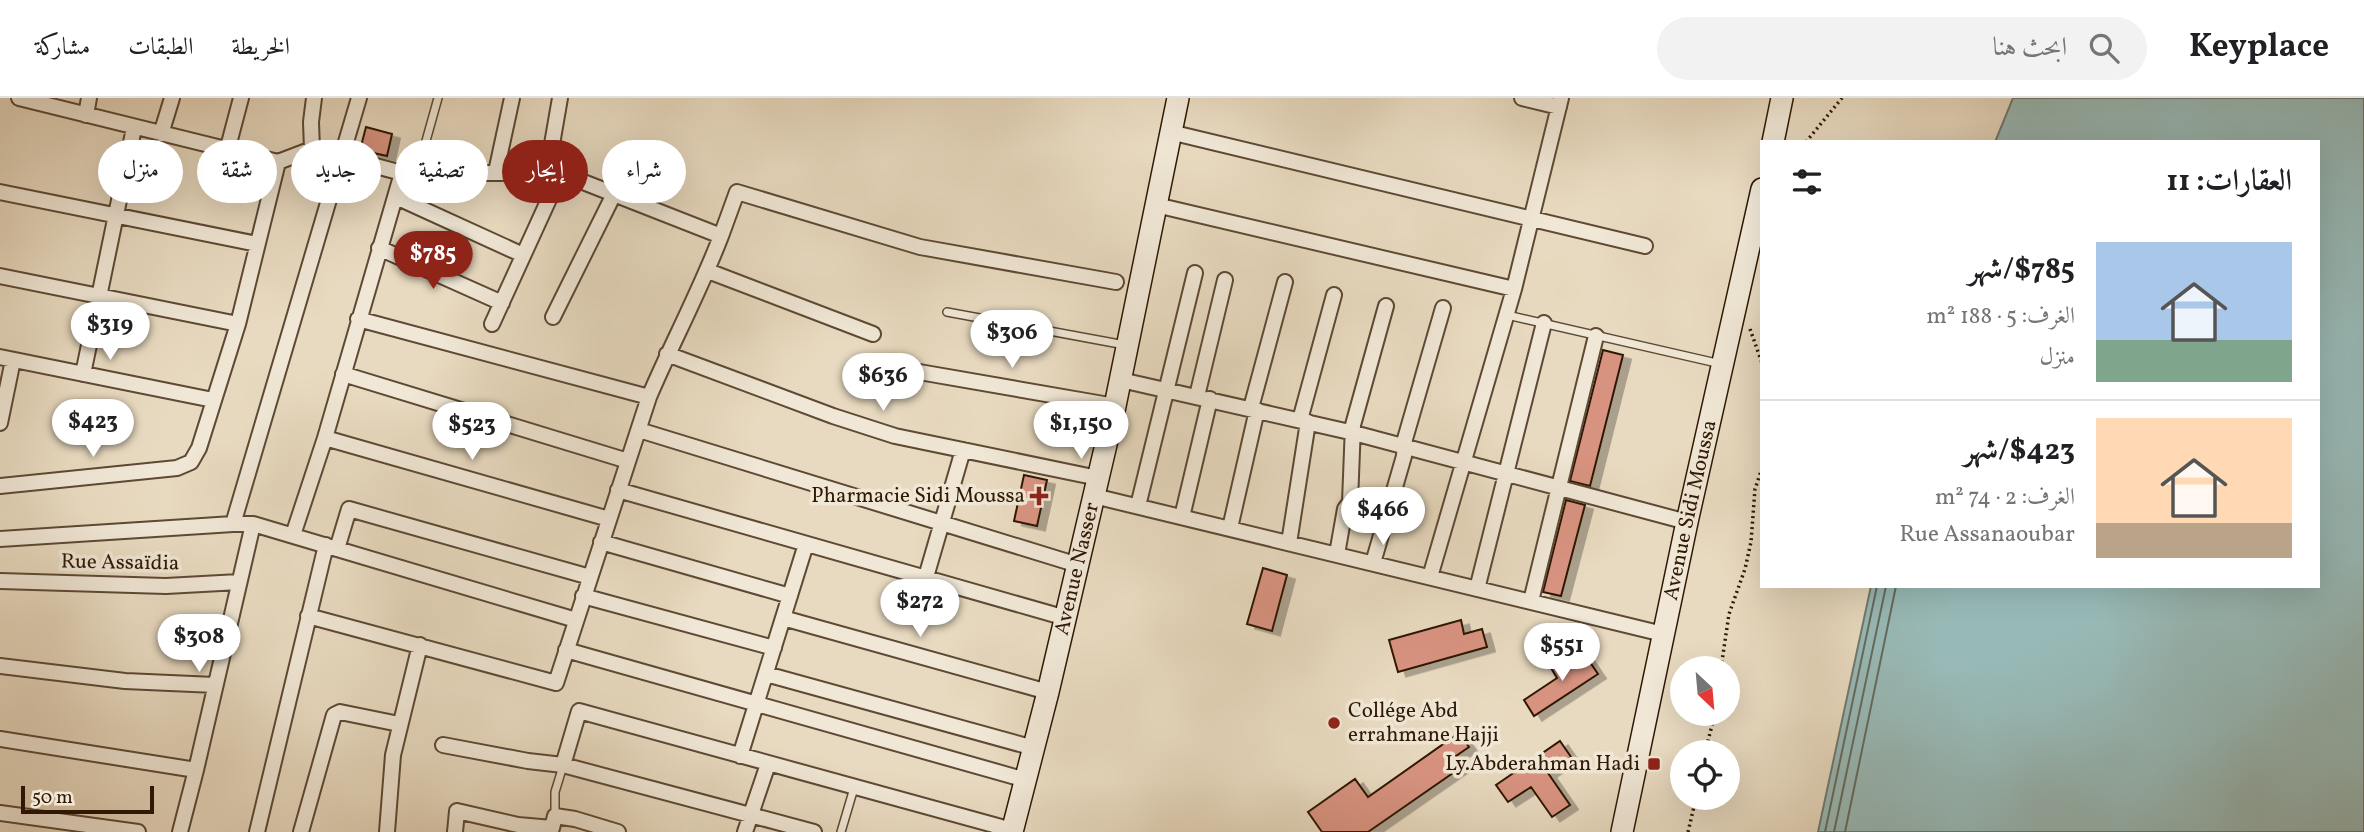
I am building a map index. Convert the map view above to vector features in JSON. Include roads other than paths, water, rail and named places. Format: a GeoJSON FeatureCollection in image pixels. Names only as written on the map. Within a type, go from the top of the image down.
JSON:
{"type":"FeatureCollection","features":[{"type":"Feature","properties":{"kind":"street"},"geometry":{"type":"LineString","coordinates":[[19,98],[197,143]]}},
{"type":"Feature","properties":{"kind":"street"},"geometry":{"type":"LineString","coordinates":[[86,115],[89,98]]}},
{"type":"Feature","properties":{"kind":"street"},"geometry":{"type":"LineString","coordinates":[[161,134],[172,98]]}},
{"type":"Feature","properties":{"kind":"street"},"geometry":{"type":"LineString","coordinates":[[230,140],[240,98]]}},
{"type":"Feature","properties":{"kind":"street"},"geometry":{"type":"LineString","coordinates":[[312,140],[314,98]]}},
{"type":"Feature","properties":{"kind":"street"},"geometry":{"type":"LineString","coordinates":[[347,140],[359,98]]}},
{"type":"Feature","properties":{"kind":"street"},"geometry":{"type":"LineString","coordinates":[[496,172],[512,98]]}},
{"type":"Feature","properties":{"kind":"street"},"geometry":{"type":"LineString","coordinates":[[557,140],[560,98]]}},
{"type":"Feature","properties":{"kind":"street","name":"Avenue Nasser"},"geometry":{"type":"LineString","coordinates":[[1012,831],[1066,618],[1129,345],[1126,284],[1156,205],[1178,98]]}},
{"type":"Feature","properties":{"kind":"street"},"geometry":{"type":"LineString","coordinates":[[1430,577],[1507,315],[1560,102],[1522,98]]}},
{"type":"Feature","properties":{"kind":"street"},"geometry":{"type":"LineString","coordinates":[[1773,140],[1782,98]]}},
{"type":"Feature","properties":{"kind":"street"},"geometry":{"type":"LineString","coordinates":[[83,374],[134,128]]}},
{"type":"Feature","properties":{"kind":"street"},"geometry":{"type":"LineString","coordinates":[[1170,132],[1645,246]]}},
{"type":"Feature","properties":{"kind":"street"},"geometry":{"type":"LineString","coordinates":[[0,486],[186,466],[195,456],[237,324],[278,162],[291,157]]}},
{"type":"Feature","properties":{"kind":"street"},"geometry":{"type":"LineString","coordinates":[[488,172],[502,172]]}},
{"type":"Feature","properties":{"kind":"street"},"geometry":{"type":"LineString","coordinates":[[0,192],[257,244]]}},
{"type":"Feature","properties":{"kind":"street"},"geometry":{"type":"LineString","coordinates":[[308,616],[556,683],[649,397],[708,271],[737,192],[920,247],[1126,284]]}},
{"type":"Feature","properties":{"kind":"street","name":"Avenue Sidi Moussa"},"geometry":{"type":"LineString","coordinates":[[1622,832],[1687,522],[1760,198]]}},
{"type":"Feature","properties":{"kind":"street"},"geometry":{"type":"LineString","coordinates":[[293,535],[325,438],[395,200]]}},
{"type":"Feature","properties":{"kind":"street"},"geometry":{"type":"LineString","coordinates":[[233,524],[328,203]]}},
{"type":"Feature","properties":{"kind":"street"},"geometry":{"type":"LineString","coordinates":[[409,203],[523,255]]}},
{"type":"Feature","properties":{"kind":"street"},"geometry":{"type":"LineString","coordinates":[[492,324],[543,203]]}},
{"type":"Feature","properties":{"kind":"street"},"geometry":{"type":"LineString","coordinates":[[552,317],[609,203]]}},
{"type":"Feature","properties":{"kind":"street"},"geometry":{"type":"LineString","coordinates":[[637,203],[721,236]]}},
{"type":"Feature","properties":{"kind":"street"},"geometry":{"type":"LineString","coordinates":[[1156,205],[1514,289]]}},
{"type":"Feature","properties":{"kind":"street"},"geometry":{"type":"LineString","coordinates":[[379,248],[502,303]]}},
{"type":"Feature","properties":{"kind":"street"},"geometry":{"type":"LineString","coordinates":[[708,271],[873,334]]}},
{"type":"Feature","properties":{"kind":"street"},"geometry":{"type":"LineString","coordinates":[[1138,506],[1195,273]]}},
{"type":"Feature","properties":{"kind":"street"},"geometry":{"type":"LineString","coordinates":[[0,276],[237,324]]}},
{"type":"Feature","properties":{"kind":"street"},"geometry":{"type":"LineString","coordinates":[[1182,517],[1225,280]]}},
{"type":"Feature","properties":{"kind":"street"},"geometry":{"type":"LineString","coordinates":[[1230,528],[1254,409],[1285,282]]}},
{"type":"Feature","properties":{"kind":"street"},"geometry":{"type":"LineString","coordinates":[[1289,543],[1304,421],[1334,295]]}},
{"type":"Feature","properties":{"kind":"street"},"geometry":{"type":"LineString","coordinates":[[1337,554],[1345,509],[1350,502],[1353,425],[1386,306]]}},
{"type":"Feature","properties":{"kind":"street"},"geometry":{"type":"LineString","coordinates":[[1374,563],[1405,439],[1443,308]]}},
{"type":"Feature","properties":{"kind":"street"},"geometry":{"type":"LineString","coordinates":[[358,319],[649,397]]}},
{"type":"Feature","properties":{"kind":"street"},"geometry":{"type":"LineString","coordinates":[[1477,589],[1544,323]]}},
{"type":"Feature","properties":{"kind":"street"},"geometry":{"type":"LineString","coordinates":[[1531,601],[1596,336]]}},
{"type":"Feature","properties":{"kind":"street"},"geometry":{"type":"LineString","coordinates":[[667,354],[833,416],[895,436],[963,450],[1096,487],[1138,506],[1663,634]]}},
{"type":"Feature","properties":{"kind":"street"},"geometry":{"type":"LineString","coordinates":[[0,423],[6,359],[212,400]]}},
{"type":"Feature","properties":{"kind":"street"},"geometry":{"type":"LineString","coordinates":[[902,369],[1115,406]]}},
{"type":"Feature","properties":{"kind":"street"},"geometry":{"type":"LineString","coordinates":[[342,374],[628,461]]}},
{"type":"Feature","properties":{"kind":"street"},"geometry":{"type":"LineString","coordinates":[[1121,380],[1354,433],[1687,522]]}},
{"type":"Feature","properties":{"kind":"street"},"geometry":{"type":"LineString","coordinates":[[639,430],[1078,565]]}},
{"type":"Feature","properties":{"kind":"street"},"geometry":{"type":"LineString","coordinates":[[325,438],[608,519]]}},
{"type":"Feature","properties":{"kind":"street"},"geometry":{"type":"LineString","coordinates":[[926,577],[963,450]]}},
{"type":"Feature","properties":{"kind":"street"},"geometry":{"type":"LineString","coordinates":[[618,490],[1066,618]]}},
{"type":"Feature","properties":{"kind":"street"},"geometry":{"type":"LineString","coordinates":[[257,832],[308,616],[332,547],[349,509],[590,577]]}},
{"type":"Feature","properties":{"kind":"street"},"geometry":{"type":"LineString","coordinates":[[182,831],[253,524]]}},
{"type":"Feature","properties":{"kind":"street"},"geometry":{"type":"LineString","coordinates":[[0,539],[253,524],[576,620]]}},
{"type":"Feature","properties":{"kind":"street"},"geometry":{"type":"LineString","coordinates":[[601,542],[790,596]]}},
{"type":"Feature","properties":{"kind":"street"},"geometry":{"type":"LineString","coordinates":[[740,756],[806,544]]}},
{"type":"Feature","properties":{"kind":"street","name":"Rue Assaïdia"},"geometry":{"type":"LineString","coordinates":[[0,581],[166,586],[239,582]]}},
{"type":"Feature","properties":{"kind":"street"},"geometry":{"type":"LineString","coordinates":[[583,596],[774,649]]}},
{"type":"Feature","properties":{"kind":"street"},"geometry":{"type":"LineString","coordinates":[[783,618],[1048,692]]}},
{"type":"Feature","properties":{"kind":"street"},"geometry":{"type":"LineString","coordinates":[[387,832],[393,755],[420,645]]}},
{"type":"Feature","properties":{"kind":"street"},"geometry":{"type":"LineString","coordinates":[[566,650],[1026,780]]}},
{"type":"Feature","properties":{"kind":"street"},"geometry":{"type":"LineString","coordinates":[[0,666],[125,681],[215,685]]}},
{"type":"Feature","properties":{"kind":"street"},"geometry":{"type":"LineString","coordinates":[[766,674],[1034,748]]}},
{"type":"Feature","properties":{"kind":"street"},"geometry":{"type":"LineString","coordinates":[[563,765],[579,711],[1012,831]]}},
{"type":"Feature","properties":{"kind":"street"},"geometry":{"type":"LineString","coordinates":[[301,832],[334,715],[340,712],[399,724]]}},
{"type":"Feature","properties":{"kind":"street"},"geometry":{"type":"LineString","coordinates":[[0,739],[197,770]]}},
{"type":"Feature","properties":{"kind":"street"},"geometry":{"type":"LineString","coordinates":[[443,745],[563,765],[814,832]]}},
{"type":"Feature","properties":{"kind":"street"},"geometry":{"type":"LineString","coordinates":[[745,832],[768,764]]}},
{"type":"Feature","properties":{"kind":"street"},"geometry":{"type":"LineString","coordinates":[[455,832],[457,811],[518,828],[552,828],[555,816],[618,832]]}},
{"type":"Feature","properties":{"kind":"street"},"geometry":{"type":"LineString","coordinates":[[0,813],[138,832]]}},
{"type":"Feature","properties":{"kind":"lane"},"geometry":{"type":"LineString","coordinates":[[422,140],[438,98]]}},
{"type":"Feature","properties":{"kind":"lane"},"geometry":{"type":"LineString","coordinates":[[947,312],[1129,345]]}},
{"type":"Feature","properties":{"kind":"lane"},"geometry":{"type":"LineString","coordinates":[[1507,315],[1722,364]]}},
{"type":"Feature","properties":{"kind":"lane"},"geometry":{"type":"LineString","coordinates":[[555,816],[555,792],[563,765]]}},
{"type":"Feature","properties":{"kind":"lane"},"geometry":{"type":"LineString","coordinates":[[841,832],[854,788]]}},
{"type":"Feature","properties":{"kind":"water"},"geometry":{"type":"Polygon","coordinates":[[[2013,98],[2364,98],[2364,832],[1818,832],[1871,588],[2320,588],[2320,140],[1996,140],[2013,98]]]}},
{"type":"Feature","properties":{"kind":"place","name":"Pharmacie Sidi Moussa"},"geometry":{"type":"Point","coordinates":[1039,496]}},
{"type":"Feature","properties":{"kind":"place","name":"Collége Abd errahmane Hajji"},"geometry":{"type":"Point","coordinates":[1334,723]}},
{"type":"Feature","properties":{"kind":"place","name":"Ly.Abderahman Hadi"},"geometry":{"type":"Point","coordinates":[1654,764]}}]}
